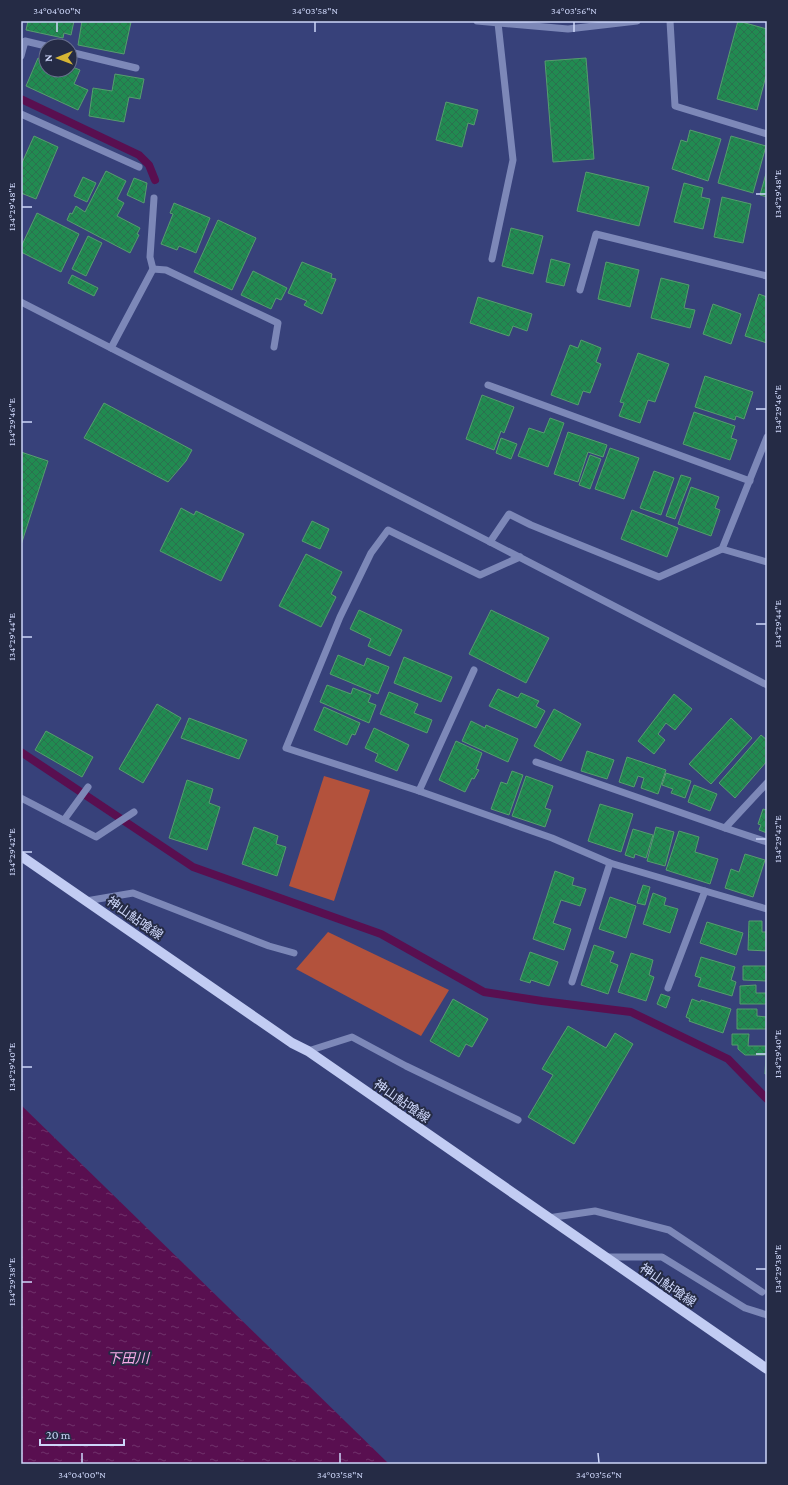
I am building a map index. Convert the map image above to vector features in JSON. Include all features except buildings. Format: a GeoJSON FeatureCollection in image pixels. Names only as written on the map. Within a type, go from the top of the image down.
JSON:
{"type":"FeatureCollection","features":[{"type":"Feature","properties":{"kind":"main road","name":"神山鮎喰線"},"geometry":{"type":"LineString","coordinates":[[21,856],[292,1043],[308,1050],[767,1369]]}},
{"type":"Feature","properties":{"kind":"street"},"geometry":{"type":"LineString","coordinates":[[477,21],[568,29],[637,21]]}},
{"type":"Feature","properties":{"kind":"street"},"geometry":{"type":"LineString","coordinates":[[670,21],[675,106],[767,134]]}},
{"type":"Feature","properties":{"kind":"street"},"geometry":{"type":"LineString","coordinates":[[492,259],[513,160],[498,23]]}},
{"type":"Feature","properties":{"kind":"street"},"geometry":{"type":"LineString","coordinates":[[21,56],[25,41],[38,44]]}},
{"type":"Feature","properties":{"kind":"street"},"geometry":{"type":"LineString","coordinates":[[78,54],[136,68]]}},
{"type":"Feature","properties":{"kind":"street"},"geometry":{"type":"LineString","coordinates":[[21,114],[139,167]]}},
{"type":"Feature","properties":{"kind":"street"},"geometry":{"type":"LineString","coordinates":[[111,348],[153,269],[150,257],[154,198]]}},
{"type":"Feature","properties":{"kind":"street"},"geometry":{"type":"LineString","coordinates":[[580,290],[596,234],[767,276]]}},
{"type":"Feature","properties":{"kind":"street"},"geometry":{"type":"LineString","coordinates":[[153,269],[166,270],[278,323],[274,347]]}},
{"type":"Feature","properties":{"kind":"street"},"geometry":{"type":"LineString","coordinates":[[21,302],[767,685]]}},
{"type":"Feature","properties":{"kind":"street"},"geometry":{"type":"LineString","coordinates":[[488,384],[750,481]]}},
{"type":"Feature","properties":{"kind":"street"},"geometry":{"type":"LineString","coordinates":[[722,549],[767,437]]}},
{"type":"Feature","properties":{"kind":"street"},"geometry":{"type":"LineString","coordinates":[[490,542],[509,514],[531,525],[659,577],[722,549],[767,562]]}},
{"type":"Feature","properties":{"kind":"street"},"geometry":{"type":"LineString","coordinates":[[520,557],[480,575],[388,530],[370,553],[340,617],[286,748],[419,791],[552,838],[610,863],[767,909]]}},
{"type":"Feature","properties":{"kind":"street"},"geometry":{"type":"LineString","coordinates":[[419,791],[474,670]]}},
{"type":"Feature","properties":{"kind":"street"},"geometry":{"type":"LineString","coordinates":[[536,762],[767,842]]}},
{"type":"Feature","properties":{"kind":"street"},"geometry":{"type":"LineString","coordinates":[[726,828],[767,782]]}},
{"type":"Feature","properties":{"kind":"street"},"geometry":{"type":"LineString","coordinates":[[64,820],[88,787]]}},
{"type":"Feature","properties":{"kind":"street"},"geometry":{"type":"LineString","coordinates":[[21,798],[96,837],[134,812]]}},
{"type":"Feature","properties":{"kind":"street"},"geometry":{"type":"LineString","coordinates":[[572,982],[610,863]]}},
{"type":"Feature","properties":{"kind":"street"},"geometry":{"type":"LineString","coordinates":[[668,988],[705,891]]}},
{"type":"Feature","properties":{"kind":"street"},"geometry":{"type":"LineString","coordinates":[[86,901],[133,893],[269,946],[294,953]]}},
{"type":"Feature","properties":{"kind":"street"},"geometry":{"type":"LineString","coordinates":[[308,1050],[352,1037],[406,1066],[518,1120]]}},
{"type":"Feature","properties":{"kind":"street"},"geometry":{"type":"LineString","coordinates":[[548,1218],[595,1211],[669,1230],[762,1292]]}},
{"type":"Feature","properties":{"kind":"street"},"geometry":{"type":"LineString","coordinates":[[604,1257],[662,1257],[744,1308],[767,1315]]}},
{"type":"Feature","properties":{"kind":"shaded area"},"geometry":{"type":"Polygon","coordinates":[[[324,776],[370,790],[334,901],[289,886],[324,776]]]}},
{"type":"Feature","properties":{"kind":"shaded area"},"geometry":{"type":"Polygon","coordinates":[[[328,932],[449,990],[421,1036],[296,969],[328,932]]]}},
{"type":"Feature","properties":{"kind":"water","name":"下田川"},"geometry":{"type":"Polygon","coordinates":[[[21,1105],[389,1464],[21,1464],[21,1105]]]}},
{"type":"Feature","properties":{"kind":"waterway"},"geometry":{"type":"LineString","coordinates":[[21,99],[139,155],[149,165],[155,180]]}},
{"type":"Feature","properties":{"kind":"waterway"},"geometry":{"type":"LineString","coordinates":[[21,752],[193,867],[381,934],[484,992],[631,1012],[728,1059],[767,1099]]}}]}
